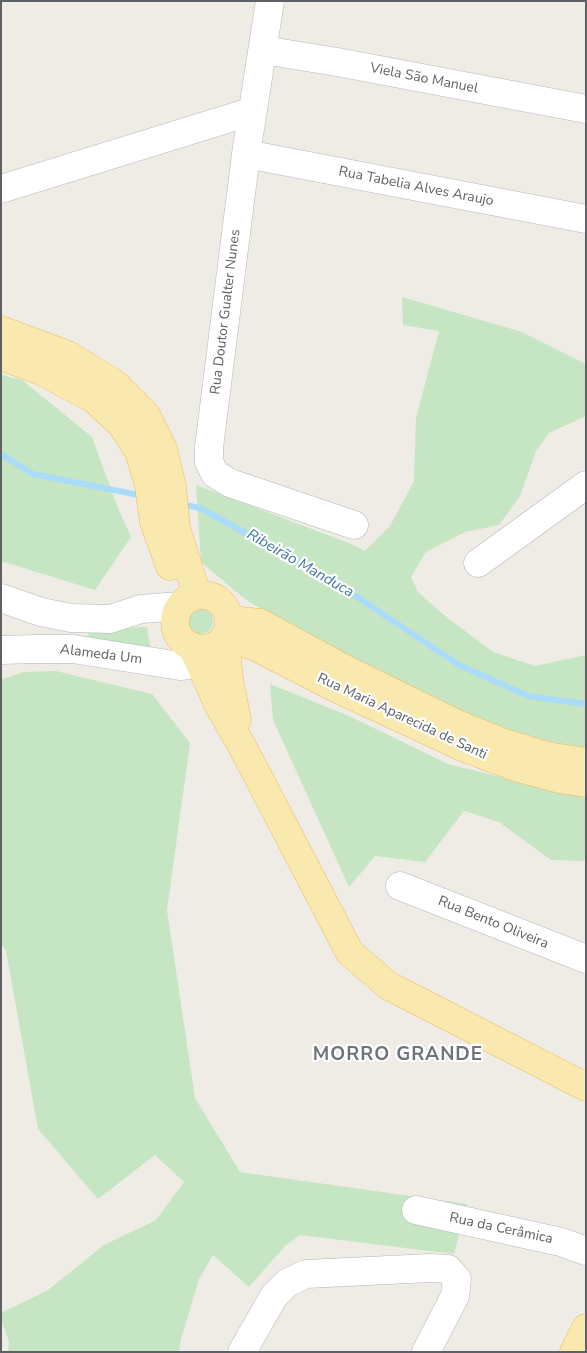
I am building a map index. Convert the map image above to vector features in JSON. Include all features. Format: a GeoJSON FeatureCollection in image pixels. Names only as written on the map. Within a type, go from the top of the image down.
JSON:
{"type":"FeatureCollection","features":[{"type":"Feature","properties":{"kind":"main road"},"geometry":{"type":"LineString","coordinates":[[1,330],[68,355],[115,384],[146,415],[163,450],[161,486],[165,525],[187,601]]}},
{"type":"Feature","properties":{"kind":"main road"},"geometry":{"type":"LineString","coordinates":[[1,356],[41,371],[94,400],[122,425],[161,486]]}},
{"type":"Feature","properties":{"kind":"main road"},"geometry":{"type":"LineString","coordinates":[[242,746],[232,696],[225,609],[218,601],[208,596],[187,601],[175,617],[176,629],[182,640],[196,655],[219,706],[242,746],[350,953],[389,986],[586,1087]]}},
{"type":"Feature","properties":{"kind":"main road","name":"Rua Maria Aparecida de Santi"},"geometry":{"type":"LineString","coordinates":[[226,629],[260,624],[347,670],[457,724],[504,743],[547,756],[586,762]]}},
{"type":"Feature","properties":{"kind":"main road"},"geometry":{"type":"LineString","coordinates":[[196,655],[204,648],[220,642],[226,629]]}},
{"type":"Feature","properties":{"kind":"main road","name":"Rua Maria Aparecida de Santi"},"geometry":{"type":"LineString","coordinates":[[226,629],[256,647],[336,688],[465,748],[515,768],[560,779],[586,782]]}},
{"type":"Feature","properties":{"kind":"main road"},"geometry":{"type":"LineString","coordinates":[[232,696],[242,674],[251,667],[278,658]]}},
{"type":"Feature","properties":{"kind":"main road"},"geometry":{"type":"LineString","coordinates":[[574,1352],[586,1328]]}},
{"type":"Feature","properties":{"kind":"street","name":"Rua Doutor Gualter Nunes"},"geometry":{"type":"LineString","coordinates":[[270,1],[246,154],[209,447],[210,462],[215,474],[230,483],[354,525]]}},
{"type":"Feature","properties":{"kind":"street","name":"Viela São Manuel"},"geometry":{"type":"LineString","coordinates":[[263,50],[586,109]]}},
{"type":"Feature","properties":{"kind":"street"},"geometry":{"type":"LineString","coordinates":[[1,189],[253,111]]}},
{"type":"Feature","properties":{"kind":"street","name":"Rua Tabelia Alves Araujo"},"geometry":{"type":"LineString","coordinates":[[246,154],[586,218]]}},
{"type":"Feature","properties":{"kind":"street"},"geometry":{"type":"LineString","coordinates":[[478,563],[586,485]]}},
{"type":"Feature","properties":{"kind":"street"},"geometry":{"type":"LineString","coordinates":[[1,598],[41,612],[71,618],[110,619],[141,609],[187,601]]}},
{"type":"Feature","properties":{"kind":"street","name":"Alameda Um"},"geometry":{"type":"LineString","coordinates":[[1,650],[73,649],[180,666],[196,655]]}},
{"type":"Feature","properties":{"kind":"street","name":"Rua Bento Oliveira"},"geometry":{"type":"LineString","coordinates":[[400,886],[586,959]]}},
{"type":"Feature","properties":{"kind":"street","name":"Rua da Cerâmica"},"geometry":{"type":"LineString","coordinates":[[416,1210],[561,1242],[586,1251]]}},
{"type":"Feature","properties":{"kind":"street"},"geometry":{"type":"LineString","coordinates":[[242,1352],[274,1296],[287,1283],[306,1274],[430,1268],[448,1269],[457,1279],[455,1296],[426,1352]]}},
{"type":"Feature","properties":{"kind":"green space"},"geometry":{"type":"Polygon","coordinates":[[[402,297],[522,332],[586,364],[586,416],[549,433],[536,451],[520,496],[499,525],[465,532],[426,552],[411,577],[418,592],[445,616],[493,652],[535,666],[586,655],[586,749],[535,739],[436,700],[378,669],[303,634],[245,599],[201,562],[196,485],[365,551],[390,526],[414,481],[416,418],[439,331],[403,325],[402,297]]]}},
{"type":"Feature","properties":{"kind":"green space"},"geometry":{"type":"Polygon","coordinates":[[[1,375],[22,380],[92,437],[118,508],[131,537],[95,590],[1,561],[1,375]]]}},
{"type":"Feature","properties":{"kind":"green space"},"geometry":{"type":"Polygon","coordinates":[[[200,608],[209,612],[213,621],[209,630],[200,634],[191,630],[187,621],[191,612],[200,608]]]}},
{"type":"Feature","properties":{"kind":"green space"},"geometry":{"type":"Polygon","coordinates":[[[147,627],[151,652],[89,639],[88,633],[92,629],[147,627]]]}},
{"type":"Feature","properties":{"kind":"green space"},"geometry":{"type":"Polygon","coordinates":[[[56,671],[152,694],[190,743],[167,910],[195,1098],[240,1172],[467,1204],[454,1254],[300,1235],[285,1246],[249,1287],[213,1255],[199,1279],[181,1339],[179,1352],[8,1352],[9,1342],[1,1313],[48,1290],[104,1245],[156,1220],[184,1182],[155,1155],[98,1199],[38,1129],[6,951],[1,943],[1,680],[23,672],[56,671]]]}},
{"type":"Feature","properties":{"kind":"green space"},"geometry":{"type":"Polygon","coordinates":[[[270,684],[349,716],[448,764],[586,797],[586,861],[551,860],[499,822],[464,811],[425,862],[375,856],[349,887],[273,720],[270,684]]]}},
{"type":"Feature","properties":{"kind":"waterway","name":"Ribeirão Manduca"},"geometry":{"type":"LineString","coordinates":[[1,454],[33,474],[144,496]]}},
{"type":"Feature","properties":{"kind":"waterway","name":"Ribeirão Manduca"},"geometry":{"type":"LineString","coordinates":[[181,504],[200,508],[335,582],[459,665],[528,696],[586,704]]}},
{"type":"Feature","properties":{"kind":"district","name":"MORRO GRANDE"},"geometry":{"type":"Point","coordinates":[398,1055]}}]}
